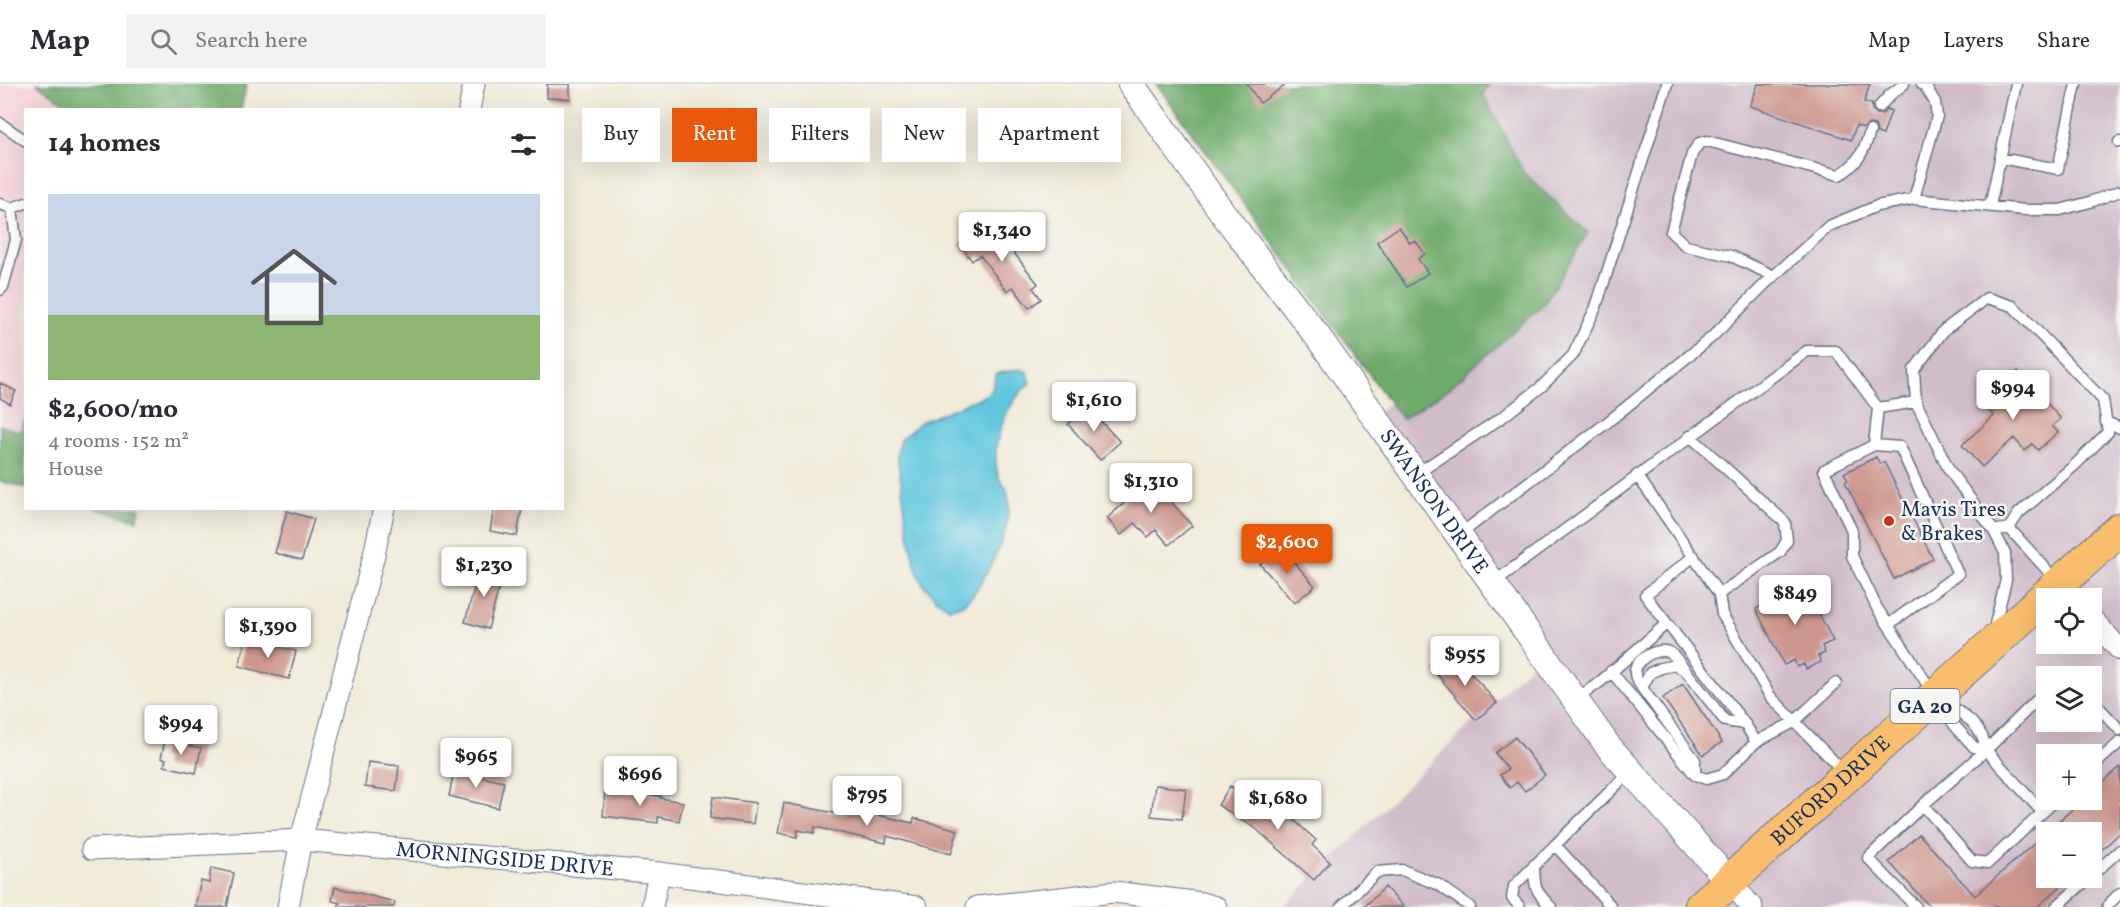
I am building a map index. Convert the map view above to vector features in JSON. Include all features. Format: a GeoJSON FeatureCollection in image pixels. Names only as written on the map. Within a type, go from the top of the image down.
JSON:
{"type":"FeatureCollection","features":[{"type":"Feature","properties":{"kind":"highway","name":"BUFORD DRIVE"},"geometry":{"type":"LineString","coordinates":[[2069,588],[2113,540]]}},
{"type":"Feature","properties":{"kind":"highway","name":"BUFORD DRIVE"},"geometry":{"type":"LineString","coordinates":[[1701,907],[1989,648],[2036,613]]}},
{"type":"Feature","properties":{"kind":"street"},"geometry":{"type":"LineString","coordinates":[[469,108],[474,84]]}},
{"type":"Feature","properties":{"kind":"street","name":"SWANSON DRIVE"},"geometry":{"type":"LineString","coordinates":[[1131,84],[1225,216],[1318,337],[1608,746],[1752,907]]}},
{"type":"Feature","properties":{"kind":"street"},"geometry":{"type":"LineString","coordinates":[[288,907],[301,840],[384,510]]}},
{"type":"Feature","properties":{"kind":"street"},"geometry":{"type":"LineString","coordinates":[[2102,630],[2120,650]]}},
{"type":"Feature","properties":{"kind":"street","name":"MORNINGSIDE DRIVE"},"geometry":{"type":"LineString","coordinates":[[92,849],[301,840],[658,873],[917,907]]}},
{"type":"Feature","properties":{"kind":"street"},"geometry":{"type":"LineString","coordinates":[[652,907],[658,873]]}},
{"type":"Feature","properties":{"kind":"street"},"geometry":{"type":"LineString","coordinates":[[977,907],[1114,892],[1202,903],[1216,907]]}},
{"type":"Feature","properties":{"kind":"lane"},"geometry":{"type":"LineString","coordinates":[[1416,474],[1504,416],[1540,387],[1573,355],[1596,307],[1667,84]]}},
{"type":"Feature","properties":{"kind":"lane"},"geometry":{"type":"LineString","coordinates":[[1879,107],[1890,94],[1904,84]]}},
{"type":"Feature","properties":{"kind":"lane"},"geometry":{"type":"LineString","coordinates":[[1914,199],[1937,116],[1935,102],[1922,84]]}},
{"type":"Feature","properties":{"kind":"lane"},"geometry":{"type":"LineString","coordinates":[[1990,206],[2016,84]]}},
{"type":"Feature","properties":{"kind":"lane"},"geometry":{"type":"LineString","coordinates":[[2000,158],[2058,169],[2076,84]]}},
{"type":"Feature","properties":{"kind":"lane"},"geometry":{"type":"LineString","coordinates":[[0,123],[24,140]]}},
{"type":"Feature","properties":{"kind":"lane"},"geometry":{"type":"LineString","coordinates":[[1774,276],[1731,256],[1686,246],[1671,232],[1692,154],[1699,143],[1707,141],[1839,175],[1856,162],[1866,146],[1870,130]]}},
{"type":"Feature","properties":{"kind":"lane"},"geometry":{"type":"LineString","coordinates":[[1459,535],[1609,421],[1712,337],[1829,226],[1877,206],[1914,199],[2025,210],[2060,210],[2120,191]]}},
{"type":"Feature","properties":{"kind":"lane"},"geometry":{"type":"LineString","coordinates":[[0,204],[12,208],[24,204]]}},
{"type":"Feature","properties":{"kind":"lane"},"geometry":{"type":"LineString","coordinates":[[0,290],[3,287],[16,240],[12,208]]}},
{"type":"Feature","properties":{"kind":"lane"},"geometry":{"type":"LineString","coordinates":[[1989,648],[2006,580],[2005,553],[1994,531],[1949,470],[1916,402],[1914,370],[1944,330],[1987,298],[2013,306],[2103,400],[2108,432],[2075,465],[2019,513],[2009,528],[1994,531]]}},
{"type":"Feature","properties":{"kind":"lane"},"geometry":{"type":"LineString","coordinates":[[1492,583],[1807,351],[1836,351],[1878,408],[1874,445]]}},
{"type":"Feature","properties":{"kind":"lane"},"geometry":{"type":"LineString","coordinates":[[1878,408],[1916,402]]}},
{"type":"Feature","properties":{"kind":"lane"},"geometry":{"type":"LineString","coordinates":[[2106,422],[2120,428]]}},
{"type":"Feature","properties":{"kind":"lane"},"geometry":{"type":"LineString","coordinates":[[1690,436],[1785,522],[1787,541],[1780,552],[1719,594]]}},
{"type":"Feature","properties":{"kind":"lane"},"geometry":{"type":"LineString","coordinates":[[1888,625],[1958,574],[1900,447],[1874,445],[1824,470],[1852,531],[1852,556],[1877,608],[1888,625],[1935,697],[1955,726],[1974,747],[1986,750],[2042,812]]}},
{"type":"Feature","properties":{"kind":"lane"},"geometry":{"type":"LineString","coordinates":[[1637,475],[1719,594],[1722,614],[1770,696],[1848,776]]}},
{"type":"Feature","properties":{"kind":"lane"},"geometry":{"type":"LineString","coordinates":[[2009,528],[2063,588]]}},
{"type":"Feature","properties":{"kind":"lane"},"geometry":{"type":"LineString","coordinates":[[1694,556],[1645,595],[1745,724],[1756,742]]}},
{"type":"Feature","properties":{"kind":"lane"},"geometry":{"type":"LineString","coordinates":[[1575,700],[1666,624]]}},
{"type":"Feature","properties":{"kind":"lane"},"geometry":{"type":"LineString","coordinates":[[1695,775],[1695,760],[1636,679],[1635,672],[1639,662],[1650,654],[1663,650],[1672,654],[1725,722],[1745,724]]}},
{"type":"Feature","properties":{"kind":"lane"},"geometry":{"type":"LineString","coordinates":[[1642,688],[1650,673],[1661,668],[1675,665],[1686,671]]}},
{"type":"Feature","properties":{"kind":"lane"},"geometry":{"type":"LineString","coordinates":[[1611,671],[1695,775],[1706,779],[1723,774],[1756,742],[1794,722],[1836,683]]}},
{"type":"Feature","properties":{"kind":"lane"},"geometry":{"type":"LineString","coordinates":[[1916,907],[1868,858],[2036,701]]}},
{"type":"Feature","properties":{"kind":"lane"},"geometry":{"type":"LineString","coordinates":[[2102,711],[2120,730]]}},
{"type":"Feature","properties":{"kind":"lane"},"geometry":{"type":"LineString","coordinates":[[2102,758],[2120,742]]}},
{"type":"Feature","properties":{"kind":"lane"},"geometry":{"type":"LineString","coordinates":[[1520,907],[1512,898],[1514,886],[1630,772]]}},
{"type":"Feature","properties":{"kind":"lane"},"geometry":{"type":"LineString","coordinates":[[1923,805],[1972,861],[1988,863],[2044,810]]}},
{"type":"Feature","properties":{"kind":"lane"},"geometry":{"type":"LineString","coordinates":[[1555,844],[1610,905],[1608,907]]}},
{"type":"Feature","properties":{"kind":"lane"},"geometry":{"type":"LineString","coordinates":[[2102,866],[2120,850]]}},
{"type":"Feature","properties":{"kind":"lane"},"geometry":{"type":"LineString","coordinates":[[1534,865],[1534,885],[1551,907]]}},
{"type":"Feature","properties":{"kind":"lane"},"geometry":{"type":"LineString","coordinates":[[1341,907],[1377,872],[1402,870],[1439,885],[1470,907]]}},
{"type":"Feature","properties":{"kind":"lane"},"geometry":{"type":"LineString","coordinates":[[2056,907],[2078,888]]}},
{"type":"Feature","properties":{"kind":"lane"},"geometry":{"type":"LineString","coordinates":[[2108,905],[2120,893]]}},
{"type":"Feature","properties":{"kind":"shaded area"},"geometry":{"type":"Polygon","coordinates":[[[0,84],[37,84],[72,108],[24,108],[24,422],[20,432],[0,425],[0,84]]]}},
{"type":"Feature","properties":{"kind":"shaded area"},"geometry":{"type":"Polygon","coordinates":[[[1436,84],[2120,84],[2120,907],[1283,907],[1536,660],[1371,419],[1555,261],[1436,84]]]}},
{"type":"Feature","properties":{"kind":"green space"},"geometry":{"type":"Polygon","coordinates":[[[37,84],[247,84],[241,108],[72,108],[37,84]]]}},
{"type":"Feature","properties":{"kind":"green space"},"geometry":{"type":"Polygon","coordinates":[[[1156,84],[1489,84],[1483,94],[1524,173],[1588,233],[1543,305],[1446,391],[1402,419],[1156,84]]]}},
{"type":"Feature","properties":{"kind":"green space"},"geometry":{"type":"Polygon","coordinates":[[[24,422],[24,488],[0,481],[0,425],[20,432],[24,422]]]}},
{"type":"Feature","properties":{"kind":"green space"},"geometry":{"type":"Polygon","coordinates":[[[100,510],[140,510],[137,520],[100,510]]]}},
{"type":"Feature","properties":{"kind":"water"},"geometry":{"type":"Polygon","coordinates":[[[1019,369],[1028,372],[1030,383],[1021,391],[1007,412],[996,450],[998,475],[1008,492],[1009,512],[1006,527],[991,564],[970,598],[963,604],[949,608],[936,599],[922,583],[915,565],[897,454],[900,440],[921,422],[984,396],[992,390],[996,374],[1019,369]]]}},
{"type":"Feature","properties":{"kind":"building"},"geometry":{"type":"Polygon","coordinates":[[[547,84],[570,84],[570,99],[547,98],[547,84]]]}},
{"type":"Feature","properties":{"kind":"building"},"geometry":{"type":"Polygon","coordinates":[[[1247,84],[1287,84],[1260,103],[1247,84]]]}},
{"type":"Feature","properties":{"kind":"building"},"geometry":{"type":"Polygon","coordinates":[[[1758,84],[1870,84],[1864,102],[1872,104],[1872,110],[1877,114],[1882,114],[1887,109],[1891,111],[1883,135],[1877,133],[1875,125],[1869,124],[1863,128],[1856,126],[1851,140],[1750,106],[1758,84]]]}},
{"type":"Feature","properties":{"kind":"building"},"geometry":{"type":"Polygon","coordinates":[[[990,222],[1038,284],[1033,288],[1041,299],[1029,308],[1013,287],[1007,291],[980,255],[972,261],[960,244],[990,222]]]}},
{"type":"Feature","properties":{"kind":"building"},"geometry":{"type":"Polygon","coordinates":[[[1399,227],[1410,243],[1415,240],[1425,254],[1418,259],[1428,273],[1407,287],[1377,242],[1399,227]]]}},
{"type":"Feature","properties":{"kind":"building"},"geometry":{"type":"Polygon","coordinates":[[[2018,371],[2061,419],[2052,426],[2058,432],[2038,450],[2032,444],[2025,451],[2014,438],[1982,467],[1962,445],[1994,416],[1983,404],[2018,371]]]}},
{"type":"Feature","properties":{"kind":"building"},"geometry":{"type":"Polygon","coordinates":[[[0,383],[16,391],[10,404],[0,398],[0,383]]]}},
{"type":"Feature","properties":{"kind":"building"},"geometry":{"type":"Polygon","coordinates":[[[1087,406],[1120,442],[1100,460],[1068,424],[1087,406]]]}},
{"type":"Feature","properties":{"kind":"building","name":"Mavis Tires & Brakes"},"geometry":{"type":"Polygon","coordinates":[[[1876,457],[1880,464],[1884,462],[1933,559],[1894,579],[1845,482],[1848,480],[1844,473],[1876,457]]]}},
{"type":"Feature","properties":{"kind":"building"},"geometry":{"type":"Polygon","coordinates":[[[1152,479],[1192,526],[1169,545],[1156,530],[1148,537],[1135,523],[1121,535],[1107,518],[1152,479]]]}},
{"type":"Feature","properties":{"kind":"building"},"geometry":{"type":"Polygon","coordinates":[[[494,510],[522,510],[517,536],[490,531],[494,510]]]}},
{"type":"Feature","properties":{"kind":"building"},"geometry":{"type":"Polygon","coordinates":[[[287,511],[314,519],[302,560],[275,553],[287,511]]]}},
{"type":"Feature","properties":{"kind":"building"},"geometry":{"type":"Polygon","coordinates":[[[1280,546],[1315,586],[1294,603],[1260,564],[1280,546]]]}},
{"type":"Feature","properties":{"kind":"building"},"geometry":{"type":"Polygon","coordinates":[[[480,567],[503,573],[488,629],[465,622],[480,567]]]}},
{"type":"Feature","properties":{"kind":"building"},"geometry":{"type":"Polygon","coordinates":[[[1791,584],[1794,589],[1804,584],[1833,641],[1822,646],[1825,653],[1818,656],[1821,662],[1806,669],[1804,664],[1797,667],[1794,660],[1784,665],[1756,609],[1766,603],[1764,598],[1791,584]]]}},
{"type":"Feature","properties":{"kind":"building"},"geometry":{"type":"Polygon","coordinates":[[[246,639],[296,651],[289,679],[239,666],[246,639]]]}},
{"type":"Feature","properties":{"kind":"building"},"geometry":{"type":"Polygon","coordinates":[[[1454,654],[1497,703],[1476,720],[1434,671],[1454,654]]]}},
{"type":"Feature","properties":{"kind":"building"},"geometry":{"type":"Polygon","coordinates":[[[1683,684],[1722,742],[1703,755],[1663,698],[1683,684]]]}},
{"type":"Feature","properties":{"kind":"building"},"geometry":{"type":"Polygon","coordinates":[[[1515,737],[1545,775],[1525,791],[1517,782],[1510,788],[1500,775],[1508,769],[1495,753],[1515,737]]]}},
{"type":"Feature","properties":{"kind":"building"},"geometry":{"type":"Polygon","coordinates":[[[165,740],[201,748],[196,773],[164,766],[166,759],[161,758],[165,740]]]}},
{"type":"Feature","properties":{"kind":"building"},"geometry":{"type":"Polygon","coordinates":[[[368,762],[399,766],[396,791],[365,787],[368,762]]]}},
{"type":"Feature","properties":{"kind":"building"},"geometry":{"type":"Polygon","coordinates":[[[2120,767],[2120,833],[2102,849],[2102,822],[2058,822],[2071,810],[2102,810],[2102,783],[2120,767]]]}},
{"type":"Feature","properties":{"kind":"building"},"geometry":{"type":"Polygon","coordinates":[[[454,771],[504,782],[498,808],[449,796],[454,771]]]}},
{"type":"Feature","properties":{"kind":"building"},"geometry":{"type":"Polygon","coordinates":[[[1155,785],[1186,789],[1182,819],[1151,816],[1155,785]]]}},
{"type":"Feature","properties":{"kind":"building"},"geometry":{"type":"Polygon","coordinates":[[[1230,786],[1279,816],[1284,811],[1316,840],[1312,845],[1330,862],[1314,880],[1255,828],[1218,805],[1230,786]]]}},
{"type":"Feature","properties":{"kind":"building"},"geometry":{"type":"Polygon","coordinates":[[[605,790],[661,796],[660,798],[683,802],[679,821],[658,817],[658,823],[603,816],[605,790]]]}},
{"type":"Feature","properties":{"kind":"building"},"geometry":{"type":"Polygon","coordinates":[[[713,797],[756,803],[753,824],[710,818],[713,797]]]}},
{"type":"Feature","properties":{"kind":"building"},"geometry":{"type":"Polygon","coordinates":[[[784,803],[845,815],[846,808],[913,823],[914,818],[958,830],[951,854],[887,836],[886,843],[815,827],[814,833],[798,830],[797,837],[778,833],[784,803]]]}},
{"type":"Feature","properties":{"kind":"building"},"geometry":{"type":"Polygon","coordinates":[[[1919,834],[1975,896],[2036,842],[2036,888],[2059,888],[2037,907],[1930,907],[1889,862],[1919,834]]]}},
{"type":"Feature","properties":{"kind":"building"},"geometry":{"type":"Polygon","coordinates":[[[211,868],[234,873],[227,907],[195,907],[201,881],[209,883],[211,868]]]}},
{"type":"Feature","properties":{"kind":"building"},"geometry":{"type":"Polygon","coordinates":[[[335,887],[395,902],[394,907],[338,907],[340,903],[332,901],[335,887]]]}},
{"type":"Feature","properties":{"kind":"building"},"geometry":{"type":"Polygon","coordinates":[[[1385,887],[1404,907],[1364,907],[1385,887]]]}},
{"type":"Feature","properties":{"kind":"place","name":"Mavis Tires & Brakes"},"geometry":{"type":"Point","coordinates":[1889,521]}}]}
